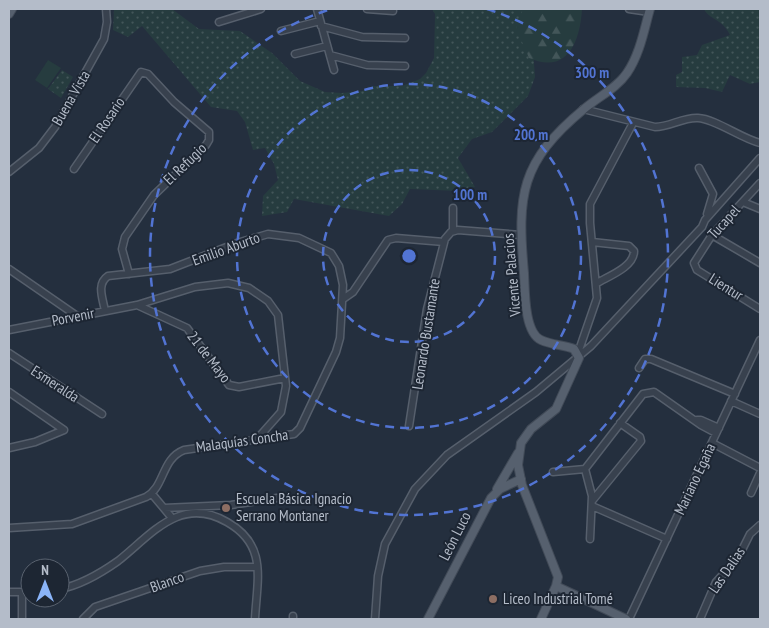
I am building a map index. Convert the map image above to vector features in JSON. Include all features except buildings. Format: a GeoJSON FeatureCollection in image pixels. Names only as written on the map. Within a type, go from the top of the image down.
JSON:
{"type":"FeatureCollection","features":[{"type":"Feature","properties":{"kind":"main road"},"geometry":{"type":"LineString","coordinates":[[9,14],[12,9]]}},
{"type":"Feature","properties":{"kind":"main road","name":"Vicente Palacios"},"geometry":{"type":"LineString","coordinates":[[578,354],[572,348],[539,339],[532,332],[527,309],[521,235],[522,200],[530,173],[550,142],[584,109],[620,82],[627,73],[640,44],[649,10]]}},
{"type":"Feature","properties":{"kind":"main road"},"geometry":{"type":"LineString","coordinates":[[541,619],[556,586],[557,574],[520,479],[518,465],[520,449],[531,429],[556,410],[576,369],[578,354]]}},
{"type":"Feature","properties":{"kind":"main road","name":"León Luco"},"geometry":{"type":"LineString","coordinates":[[428,619],[520,449]]}},
{"type":"Feature","properties":{"kind":"main road"},"geometry":{"type":"LineString","coordinates":[[495,493],[520,479]]}},
{"type":"Feature","properties":{"kind":"main road"},"geometry":{"type":"LineString","coordinates":[[556,586],[628,619]]}},
{"type":"Feature","properties":{"kind":"street","name":"Buena Vista"},"geometry":{"type":"LineString","coordinates":[[9,172],[39,148],[55,127],[104,39],[107,22],[106,9]]}},
{"type":"Feature","properties":{"kind":"street"},"geometry":{"type":"LineString","coordinates":[[219,22],[261,9]]}},
{"type":"Feature","properties":{"kind":"street"},"geometry":{"type":"LineString","coordinates":[[317,9],[334,70]]}},
{"type":"Feature","properties":{"kind":"street"},"geometry":{"type":"LineString","coordinates":[[367,9],[394,11]]}},
{"type":"Feature","properties":{"kind":"street"},"geometry":{"type":"LineString","coordinates":[[629,9],[649,10]]}},
{"type":"Feature","properties":{"kind":"street"},"geometry":{"type":"LineString","coordinates":[[281,31],[321,23],[362,37],[405,38]]}},
{"type":"Feature","properties":{"kind":"street"},"geometry":{"type":"LineString","coordinates":[[295,54],[327,46]]}},
{"type":"Feature","properties":{"kind":"street"},"geometry":{"type":"LineString","coordinates":[[330,55],[367,65],[405,66]]}},
{"type":"Feature","properties":{"kind":"street","name":"El Rosario"},"geometry":{"type":"LineString","coordinates":[[74,169],[141,72]]}},
{"type":"Feature","properties":{"kind":"street","name":"El Refugio"},"geometry":{"type":"LineString","coordinates":[[129,274],[122,249],[125,237],[154,195],[206,144],[210,137],[203,125],[178,106],[148,74],[141,72]]}},
{"type":"Feature","properties":{"kind":"street"},"geometry":{"type":"LineString","coordinates":[[584,109],[633,123],[662,127],[700,118],[760,142]]}},
{"type":"Feature","properties":{"kind":"street"},"geometry":{"type":"LineString","coordinates":[[578,354],[594,309],[597,283],[589,214],[591,200],[633,123]]}},
{"type":"Feature","properties":{"kind":"street","name":"Tucapel"},"geometry":{"type":"LineString","coordinates":[[375,619],[378,576],[385,544],[414,489],[447,455],[468,438],[536,392],[620,317],[760,158]]}},
{"type":"Feature","properties":{"kind":"street"},"geometry":{"type":"LineString","coordinates":[[699,168],[713,194],[712,203],[703,224]]}},
{"type":"Feature","properties":{"kind":"street","name":"Tucapel"},"geometry":{"type":"LineString","coordinates":[[694,264],[695,258],[712,235],[760,183]]}},
{"type":"Feature","properties":{"kind":"street"},"geometry":{"type":"LineString","coordinates":[[743,202],[760,209]]}},
{"type":"Feature","properties":{"kind":"street"},"geometry":{"type":"LineString","coordinates":[[343,300],[354,292],[388,240],[396,238],[444,242],[453,231],[453,208]]}},
{"type":"Feature","properties":{"kind":"street"},"geometry":{"type":"LineString","coordinates":[[453,231],[462,230],[521,235]]}},
{"type":"Feature","properties":{"kind":"street","name":"Emilio Aburto"},"geometry":{"type":"LineString","coordinates":[[105,311],[101,290],[102,281],[111,276],[170,269],[246,240],[263,235],[281,234],[313,244],[331,253],[340,270],[343,300]]}},
{"type":"Feature","properties":{"kind":"street"},"geometry":{"type":"LineString","coordinates":[[712,235],[760,263]]}},
{"type":"Feature","properties":{"kind":"street","name":"Leonardo Bustamante"},"geometry":{"type":"LineString","coordinates":[[410,426],[427,309],[444,242]]}},
{"type":"Feature","properties":{"kind":"street"},"geometry":{"type":"LineString","coordinates":[[592,242],[629,246],[634,251],[634,256],[628,264],[597,283]]}},
{"type":"Feature","properties":{"kind":"street","name":"Lientur"},"geometry":{"type":"LineString","coordinates":[[694,264],[697,270],[760,309]]}},
{"type":"Feature","properties":{"kind":"street"},"geometry":{"type":"LineString","coordinates":[[9,269],[77,316]]}},
{"type":"Feature","properties":{"kind":"street","name":"Porvenir"},"geometry":{"type":"LineString","coordinates":[[9,330],[137,304],[180,290],[206,285],[234,284],[254,290],[271,304],[278,315],[286,378],[285,398],[281,412],[258,438]]}},
{"type":"Feature","properties":{"kind":"street","name":"Malaquías Concha"},"geometry":{"type":"LineString","coordinates":[[152,494],[168,463],[177,452],[258,438],[287,437],[300,428],[339,345],[343,300]]}},
{"type":"Feature","properties":{"kind":"street","name":"21 de Mayo"},"geometry":{"type":"LineString","coordinates":[[137,304],[187,328],[229,386],[239,387],[286,378]]}},
{"type":"Feature","properties":{"kind":"street","name":"Mariano Egaña"},"geometry":{"type":"LineString","coordinates":[[628,619],[760,340]]}},
{"type":"Feature","properties":{"kind":"street","name":"Esmeralda"},"geometry":{"type":"LineString","coordinates":[[9,353],[102,414]]}},
{"type":"Feature","properties":{"kind":"street"},"geometry":{"type":"LineString","coordinates":[[639,368],[645,359],[650,359],[735,394]]}},
{"type":"Feature","properties":{"kind":"street"},"geometry":{"type":"LineString","coordinates":[[9,392],[64,430],[34,442],[9,448]]}},
{"type":"Feature","properties":{"kind":"street"},"geometry":{"type":"LineString","coordinates":[[553,472],[585,469],[643,394],[648,392],[654,392],[696,420],[699,424],[718,430]]}},
{"type":"Feature","properties":{"kind":"street"},"geometry":{"type":"LineString","coordinates":[[731,401],[760,414]]}},
{"type":"Feature","properties":{"kind":"street"},"geometry":{"type":"LineString","coordinates":[[592,504],[641,441],[640,437],[620,423]]}},
{"type":"Feature","properties":{"kind":"street"},"geometry":{"type":"LineString","coordinates":[[712,443],[760,468]]}},
{"type":"Feature","properties":{"kind":"street"},"geometry":{"type":"LineString","coordinates":[[585,469],[590,482],[592,504],[590,539]]}},
{"type":"Feature","properties":{"kind":"street"},"geometry":{"type":"LineString","coordinates":[[750,493],[760,473]]}},
{"type":"Feature","properties":{"kind":"street"},"geometry":{"type":"LineString","coordinates":[[9,528],[72,524],[93,518],[152,494],[172,518]]}},
{"type":"Feature","properties":{"kind":"street"},"geometry":{"type":"LineString","coordinates":[[70,586],[82,582],[110,566],[181,510],[277,498]]}},
{"type":"Feature","properties":{"kind":"street"},"geometry":{"type":"LineString","coordinates":[[592,504],[666,539]]}},
{"type":"Feature","properties":{"kind":"street"},"geometry":{"type":"LineString","coordinates":[[164,508],[213,516],[239,530],[253,545],[257,567],[255,619]]}},
{"type":"Feature","properties":{"kind":"street","name":"Las Dalias"},"geometry":{"type":"LineString","coordinates":[[700,619],[716,582],[738,558],[750,534],[760,525]]}},
{"type":"Feature","properties":{"kind":"street","name":"Blanco"},"geometry":{"type":"LineString","coordinates":[[83,619],[96,607],[192,573],[218,568],[257,567]]}},
{"type":"Feature","properties":{"kind":"green space"},"geometry":{"type":"Polygon","coordinates":[[[114,9],[172,9],[199,29],[240,31],[272,53],[300,81],[325,92],[342,93],[362,91],[374,86],[402,86],[420,79],[426,73],[434,58],[435,14],[432,9],[530,9],[535,77],[528,96],[492,132],[472,139],[458,158],[475,187],[459,191],[410,189],[402,204],[389,216],[294,199],[287,212],[262,216],[263,196],[278,180],[274,164],[265,148],[253,150],[245,122],[237,111],[211,107],[142,26],[128,37],[113,30],[114,9]]]}},
{"type":"Feature","properties":{"kind":"green space"},"geometry":{"type":"Polygon","coordinates":[[[523,9],[582,9],[581,21],[574,43],[562,59],[553,62],[542,62],[529,58],[516,28],[523,9]]]}},
{"type":"Feature","properties":{"kind":"green space"},"geometry":{"type":"Polygon","coordinates":[[[704,9],[760,9],[760,82],[750,84],[730,75],[722,92],[705,88],[676,87],[676,75],[682,72],[682,57],[697,55],[702,45],[730,35],[720,22],[706,13],[704,9]]]}},
{"type":"Feature","properties":{"kind":"green space"},"geometry":{"type":"Polygon","coordinates":[[[48,60],[61,68],[47,88],[35,80],[48,60]]]}},
{"type":"Feature","properties":{"kind":"green space"},"geometry":{"type":"Polygon","coordinates":[[[62,70],[73,77],[61,98],[48,89],[62,70]]]}},
{"type":"Feature","properties":{"kind":"place","name":"Escuela Básica Ignacio Serrano Montaner"},"geometry":{"type":"Point","coordinates":[226,508]}},
{"type":"Feature","properties":{"kind":"place","name":"Liceo Industrial Tomé"},"geometry":{"type":"Point","coordinates":[493,599]}}]}
